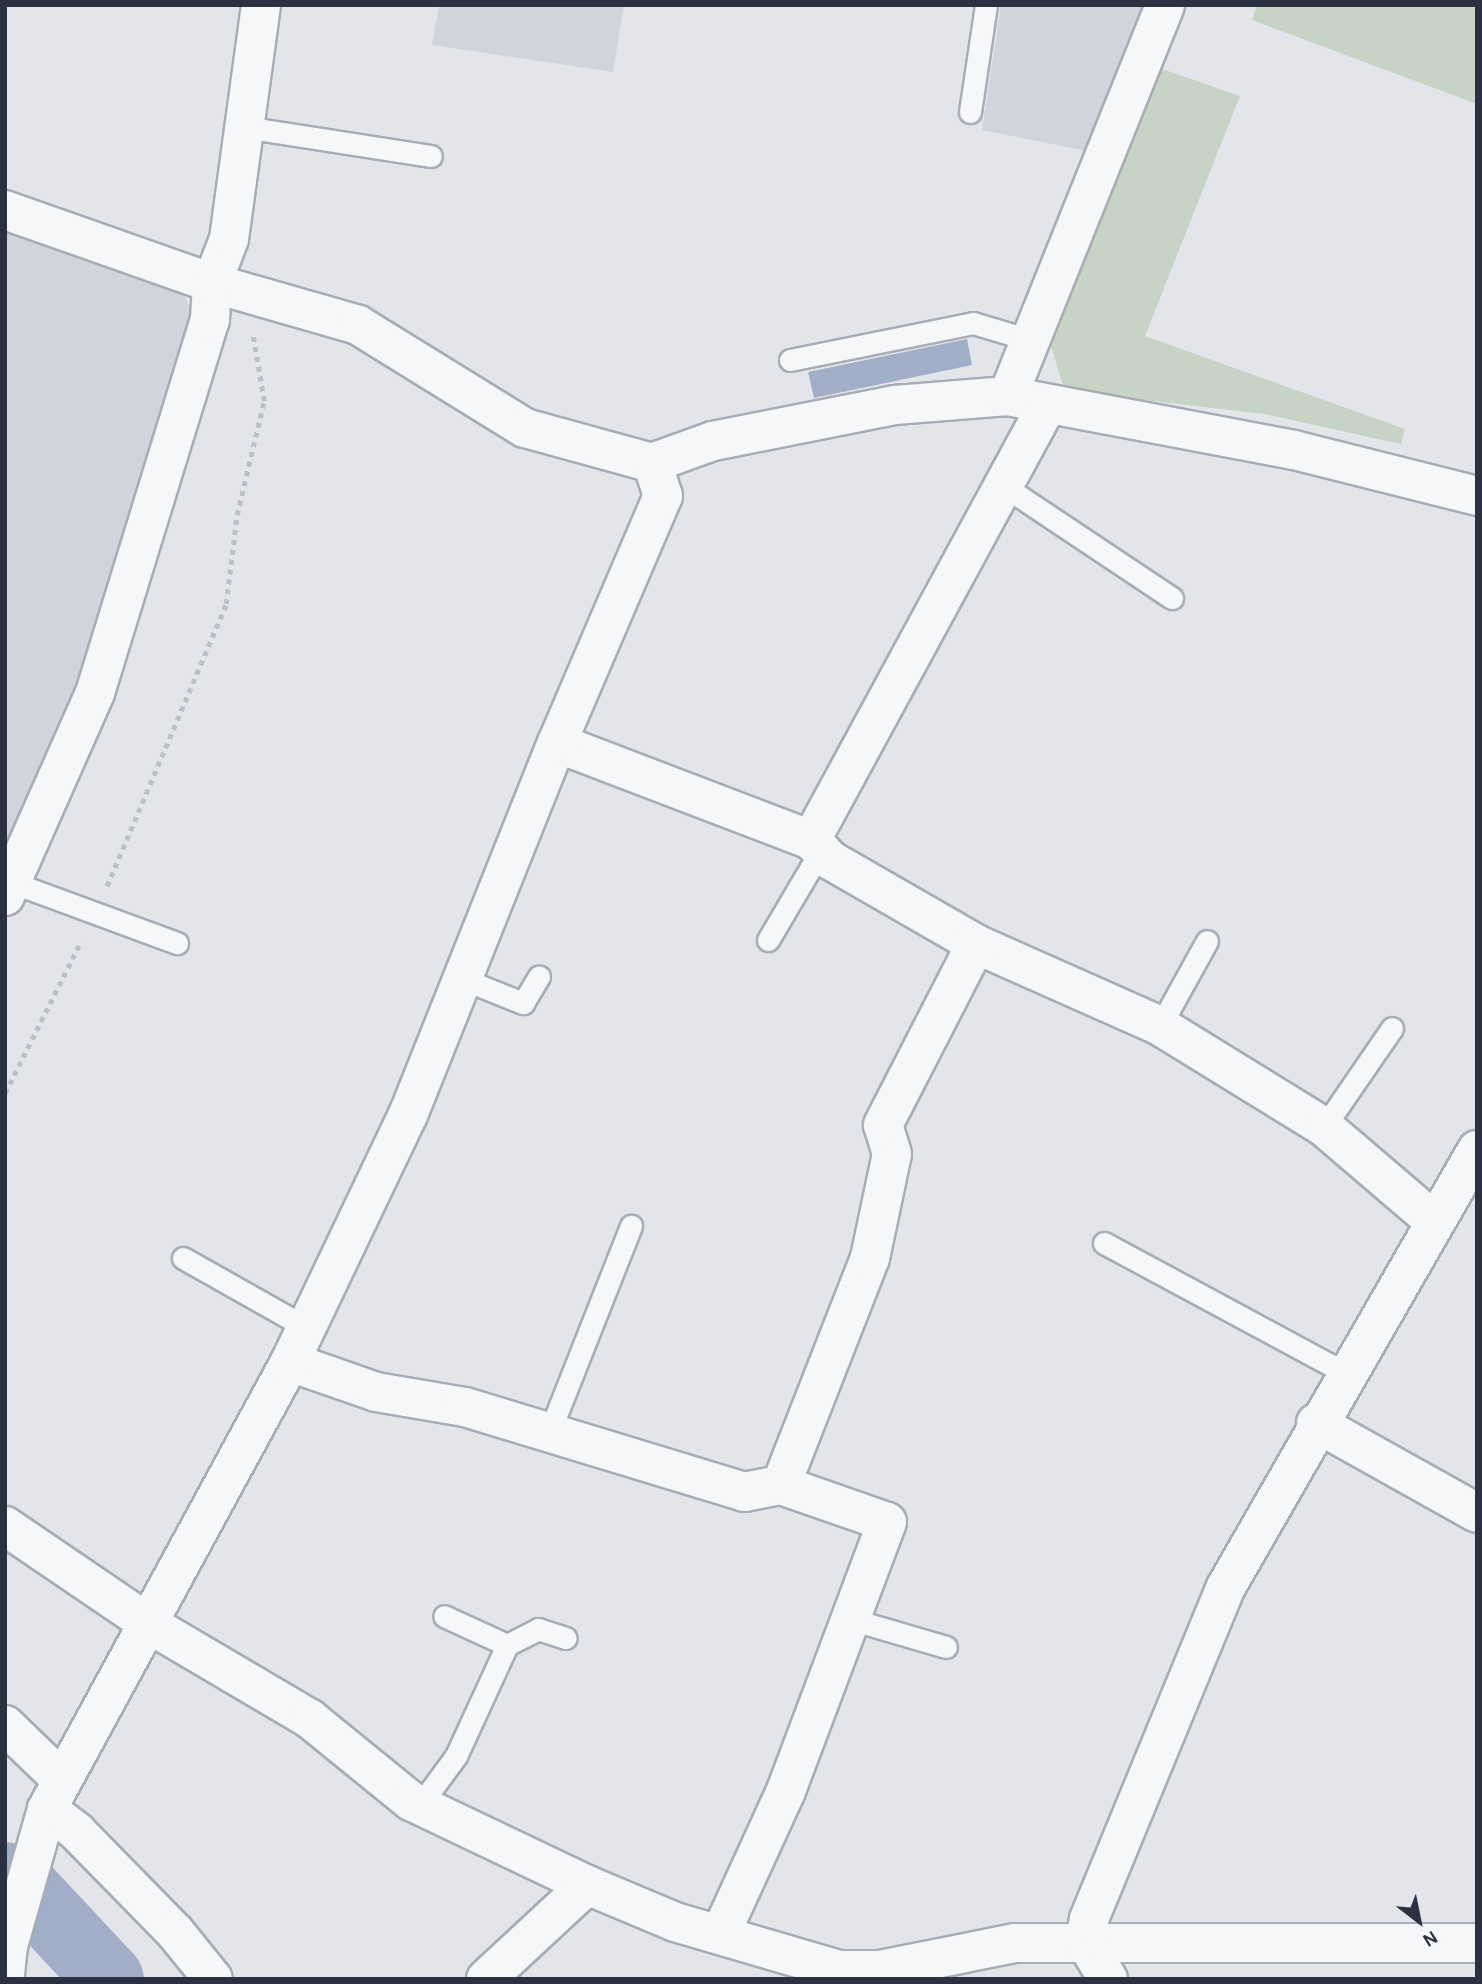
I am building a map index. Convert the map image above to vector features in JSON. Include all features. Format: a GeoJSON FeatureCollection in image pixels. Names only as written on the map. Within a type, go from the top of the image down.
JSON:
{"type":"FeatureCollection","features":[{"type":"Feature","properties":{"kind":"street"},"geometry":{"type":"LineString","coordinates":[[8,889],[95,693],[210,320],[229,288],[229,239],[261,5]]}},
{"type":"Feature","properties":{"kind":"street"},"geometry":{"type":"LineString","coordinates":[[1008,397],[1165,5]]}},
{"type":"Feature","properties":{"kind":"street"},"geometry":{"type":"LineString","coordinates":[[5,210],[229,288],[358,325],[525,428],[652,463],[713,442],[895,405],[1008,397],[1294,450],[1477,496]]}},
{"type":"Feature","properties":{"kind":"street"},"geometry":{"type":"LineString","coordinates":[[816,845],[1047,406]]}},
{"type":"Feature","properties":{"kind":"street"},"geometry":{"type":"LineString","coordinates":[[6,1955],[55,1794],[290,1362],[408,1115],[557,743],[663,496],[652,463]]}},
{"type":"Feature","properties":{"kind":"street"},"geometry":{"type":"LineString","coordinates":[[557,743],[816,845],[830,860],[976,944],[1160,1026],[1324,1127],[1433,1220]]}},
{"type":"Feature","properties":{"kind":"street"},"geometry":{"type":"LineString","coordinates":[[781,1485],[870,1258],[892,1154],[883,1125],[976,944]]}},
{"type":"Feature","properties":{"kind":"street"},"geometry":{"type":"LineString","coordinates":[[1108,1979],[1085,1941],[1089,1919],[1226,1587],[1316,1423],[1433,1220],[1477,1150]]}},
{"type":"Feature","properties":{"kind":"street"},"geometry":{"type":"LineString","coordinates":[[290,1362],[376,1392],[465,1407],[744,1492],[781,1485],[887,1522],[847,1618],[785,1793],[720,1935]]}},
{"type":"Feature","properties":{"kind":"street"},"geometry":{"type":"LineString","coordinates":[[1316,1423],[1477,1513]]}},
{"type":"Feature","properties":{"kind":"street"},"geometry":{"type":"LineString","coordinates":[[5,1526],[149,1624],[310,1719],[420,1805],[587,1885],[675,1922],[833,1974],[880,1970],[1015,1943],[1477,1943]]}},
{"type":"Feature","properties":{"kind":"street"},"geometry":{"type":"LineString","coordinates":[[5,1725],[55,1794],[77,1832],[175,1932],[213,1979]]}},
{"type":"Feature","properties":{"kind":"street"},"geometry":{"type":"LineString","coordinates":[[486,1979],[587,1885]]}},
{"type":"Feature","properties":{"kind":"lane"},"geometry":{"type":"LineString","coordinates":[[970,112],[986,5]]}},
{"type":"Feature","properties":{"kind":"lane"},"geometry":{"type":"LineString","coordinates":[[244,127],[431,156]]}},
{"type":"Feature","properties":{"kind":"lane"},"geometry":{"type":"LineString","coordinates":[[790,360],[973,323],[1030,340]]}},
{"type":"Feature","properties":{"kind":"lane"},"geometry":{"type":"LineString","coordinates":[[1004,486],[1172,597]]}},
{"type":"Feature","properties":{"kind":"lane"},"geometry":{"type":"LineString","coordinates":[[768,940],[816,845]]}},
{"type":"Feature","properties":{"kind":"lane"},"geometry":{"type":"LineString","coordinates":[[8,889],[95,913],[177,943]]}},
{"type":"Feature","properties":{"kind":"lane"},"geometry":{"type":"LineString","coordinates":[[1160,1026],[1207,941]]}},
{"type":"Feature","properties":{"kind":"lane"},"geometry":{"type":"LineString","coordinates":[[463,979],[523,1003],[539,976]]}},
{"type":"Feature","properties":{"kind":"lane"},"geometry":{"type":"LineString","coordinates":[[1324,1127],[1392,1028]]}},
{"type":"Feature","properties":{"kind":"lane"},"geometry":{"type":"LineString","coordinates":[[549,1433],[631,1226]]}},
{"type":"Feature","properties":{"kind":"lane"},"geometry":{"type":"LineString","coordinates":[[1104,1243],[1345,1373]]}},
{"type":"Feature","properties":{"kind":"lane"},"geometry":{"type":"LineString","coordinates":[[183,1258],[307,1328]]}},
{"type":"Feature","properties":{"kind":"lane"},"geometry":{"type":"LineString","coordinates":[[444,1616],[506,1645]]}},
{"type":"Feature","properties":{"kind":"lane"},"geometry":{"type":"LineString","coordinates":[[847,1618],[946,1647]]}},
{"type":"Feature","properties":{"kind":"lane"},"geometry":{"type":"LineString","coordinates":[[420,1805],[456,1756],[506,1645],[538,1629],[566,1637]]}},
{"type":"Feature","properties":{"kind":"path"},"geometry":{"type":"LineString","coordinates":[[5,1093],[95,913],[226,604],[237,515],[264,401],[229,288]]}},
{"type":"Feature","properties":{"kind":"shaded area"},"geometry":{"type":"Polygon","coordinates":[[[439,5],[624,5],[613,72],[432,45],[439,5]]]}},
{"type":"Feature","properties":{"kind":"shaded area"},"geometry":{"type":"Polygon","coordinates":[[[1001,5],[1149,5],[1092,152],[982,130],[1001,5]]]}},
{"type":"Feature","properties":{"kind":"shaded area"},"geometry":{"type":"Polygon","coordinates":[[[5,229],[182,291],[193,313],[80,673],[5,844],[5,229]]]}},
{"type":"Feature","properties":{"kind":"green space"},"geometry":{"type":"Polygon","coordinates":[[[1257,5],[1477,5],[1477,104],[1252,20],[1257,5]]]}},
{"type":"Feature","properties":{"kind":"green space"},"geometry":{"type":"Polygon","coordinates":[[[1162,69],[1240,96],[1145,336],[1405,429],[1401,444],[1264,414],[1065,391],[1051,347],[1162,69]]]}},
{"type":"Feature","properties":{"kind":"water"},"geometry":{"type":"Polygon","coordinates":[[[967,339],[972,365],[814,398],[808,372],[967,339]]]}},
{"type":"Feature","properties":{"kind":"waterway"},"geometry":{"type":"LineString","coordinates":[[5,1877],[22,1886],[109,1979]]}}]}
